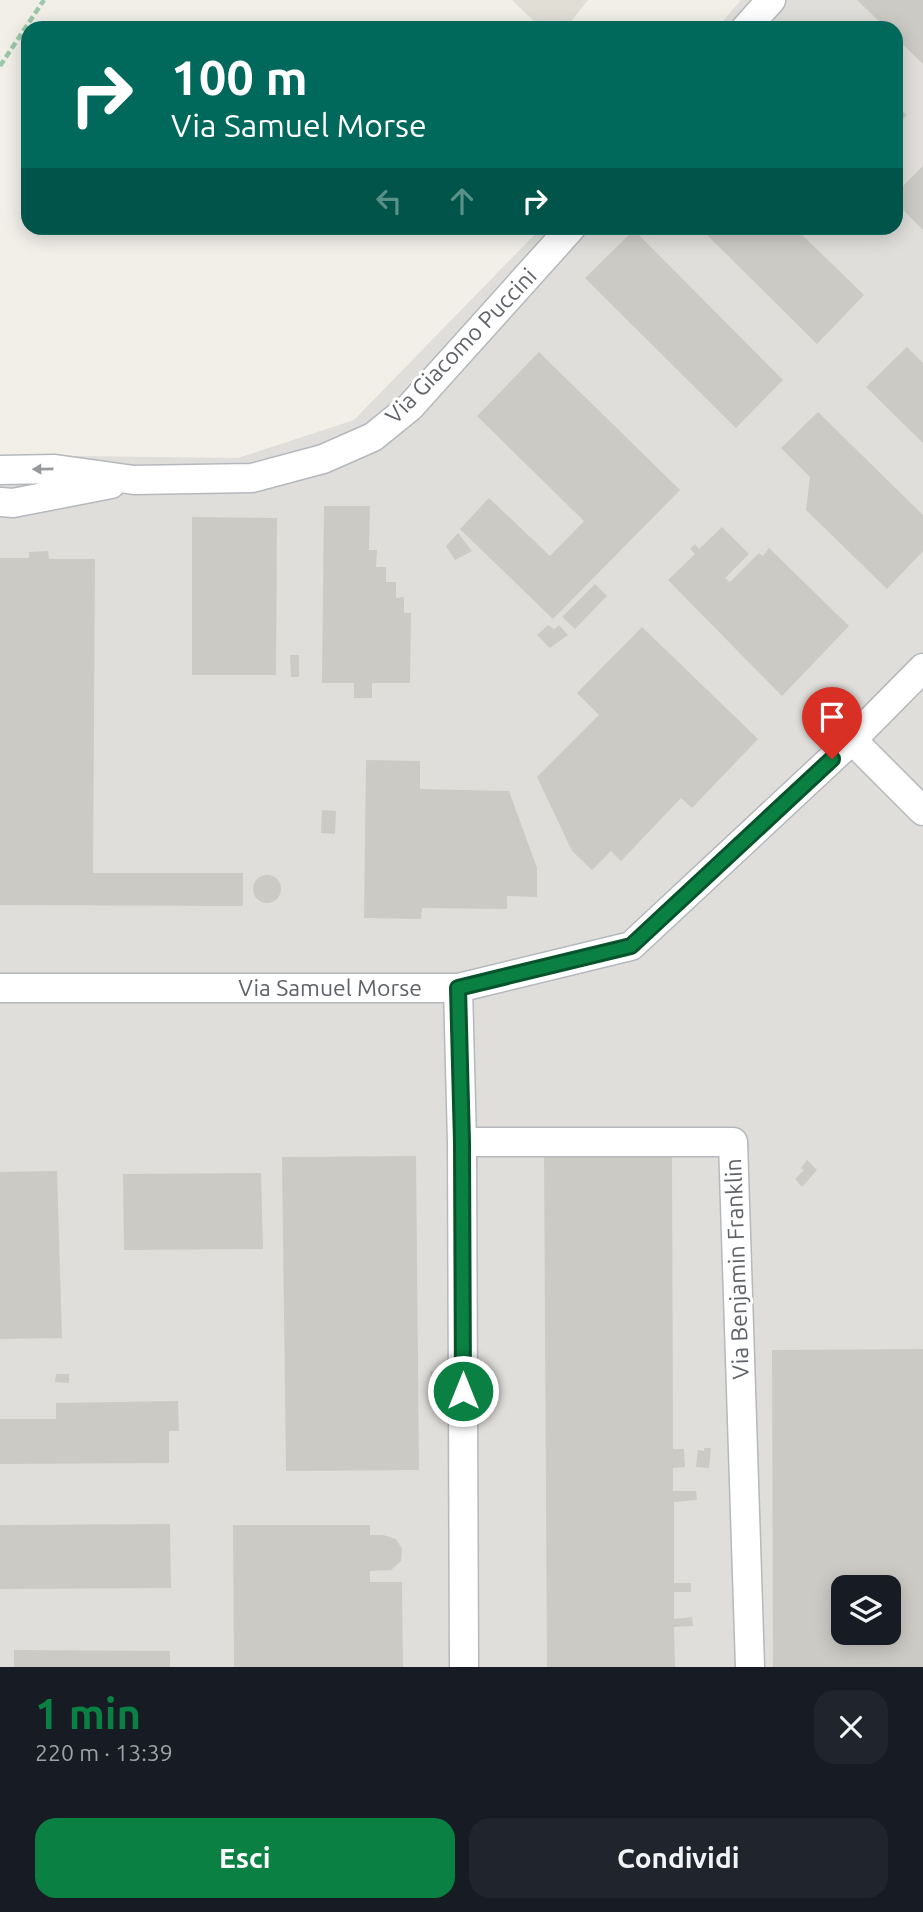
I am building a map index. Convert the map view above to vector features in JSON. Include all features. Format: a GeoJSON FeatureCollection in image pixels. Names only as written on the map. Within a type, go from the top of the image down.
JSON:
{"type":"FeatureCollection","features":[{"type":"Feature","properties":{"kind":"street"},"geometry":{"type":"LineString","coordinates":[[752,21],[771,0]]}},
{"type":"Feature","properties":{"kind":"street","name":"Via Giacomo Puccini"},"geometry":{"type":"LineString","coordinates":[[0,470],[55,469],[134,480],[252,478],[323,459],[373,437],[410,407],[565,235]]}},
{"type":"Feature","properties":{"kind":"street","name":"Via Giacomo Puccini"},"geometry":{"type":"LineString","coordinates":[[0,502],[13,503],[134,480]]}},
{"type":"Feature","properties":{"kind":"street","name":"Via Samuel Morse"},"geometry":{"type":"LineString","coordinates":[[0,988],[458,988],[631,946],[852,740],[923,668]]}},
{"type":"Feature","properties":{"kind":"street"},"geometry":{"type":"LineString","coordinates":[[852,740],[923,811]]}},
{"type":"Feature","properties":{"kind":"street"},"geometry":{"type":"LineString","coordinates":[[458,988],[462,1142],[464,1667]]}},
{"type":"Feature","properties":{"kind":"street","name":"Via Benjamin Franklin"},"geometry":{"type":"LineString","coordinates":[[462,1142],[733,1142],[750,1667]]}},
{"type":"Feature","properties":{"kind":"path"},"geometry":{"type":"LineString","coordinates":[[30,21],[44,0]]}},
{"type":"Feature","properties":{"kind":"path"},"geometry":{"type":"LineString","coordinates":[[0,66],[21,34]]}},
{"type":"Feature","properties":{"kind":"shaded area"},"geometry":{"type":"Polygon","coordinates":[[[512,0],[588,0],[572,21],[534,21],[512,0]]]}},
{"type":"Feature","properties":{"kind":"shaded area"},"geometry":{"type":"Polygon","coordinates":[[[741,0],[923,0],[923,1667],[0,1667],[0,455],[238,458],[354,420],[534,235],[903,235],[903,21],[723,21],[741,0]]]}},
{"type":"Feature","properties":{"kind":"building"},"geometry":{"type":"Polygon","coordinates":[[[857,0],[923,0],[923,64],[903,45],[903,21],[879,21],[857,0]]]}},
{"type":"Feature","properties":{"kind":"building"},"geometry":{"type":"Polygon","coordinates":[[[923,166],[923,230],[903,210],[903,186],[923,166]]]}},
{"type":"Feature","properties":{"kind":"building"},"geometry":{"type":"Polygon","coordinates":[[[629,235],[639,235],[783,380],[736,428],[585,278],[629,235]]]}},
{"type":"Feature","properties":{"kind":"building"},"geometry":{"type":"Polygon","coordinates":[[[707,235],[802,235],[864,295],[817,344],[707,235]]]}},
{"type":"Feature","properties":{"kind":"building"},"geometry":{"type":"Polygon","coordinates":[[[907,347],[923,363],[923,443],[866,387],[907,347]]]}},
{"type":"Feature","properties":{"kind":"building"},"geometry":{"type":"Polygon","coordinates":[[[539,352],[680,490],[553,619],[460,529],[489,498],[550,556],[584,521],[477,416],[539,352]]]}},
{"type":"Feature","properties":{"kind":"building"},"geometry":{"type":"Polygon","coordinates":[[[818,412],[923,515],[923,551],[887,589],[806,510],[810,477],[781,448],[818,412]]]}},
{"type":"Feature","properties":{"kind":"building"},"geometry":{"type":"Polygon","coordinates":[[[324,506],[370,506],[369,550],[377,550],[376,567],[386,567],[386,582],[396,582],[396,598],[404,597],[404,613],[411,613],[410,683],[372,683],[372,698],[354,698],[354,683],[322,683],[324,506]]]}},
{"type":"Feature","properties":{"kind":"building"},"geometry":{"type":"Polygon","coordinates":[[[192,517],[277,518],[276,675],[192,675],[192,517]]]}},
{"type":"Feature","properties":{"kind":"building"},"geometry":{"type":"Polygon","coordinates":[[[722,527],[749,554],[725,578],[730,582],[759,553],[763,556],[769,548],[849,626],[782,696],[668,580],[695,554],[690,549],[695,544],[699,549],[722,527]]]}},
{"type":"Feature","properties":{"kind":"building"},"geometry":{"type":"Polygon","coordinates":[[[458,533],[472,551],[455,560],[446,546],[458,533]]]}},
{"type":"Feature","properties":{"kind":"building"},"geometry":{"type":"Polygon","coordinates":[[[48,551],[49,559],[95,559],[93,873],[243,873],[243,906],[0,905],[0,558],[29,558],[29,552],[48,551]]]}},
{"type":"Feature","properties":{"kind":"building"},"geometry":{"type":"Polygon","coordinates":[[[595,584],[607,596],[575,629],[562,617],[595,584]]]}},
{"type":"Feature","properties":{"kind":"building"},"geometry":{"type":"Polygon","coordinates":[[[548,625],[554,629],[559,625],[568,635],[550,648],[537,635],[548,625]]]}},
{"type":"Feature","properties":{"kind":"building"},"geometry":{"type":"Polygon","coordinates":[[[642,627],[758,739],[692,808],[681,798],[621,861],[611,851],[592,870],[572,851],[537,777],[599,715],[577,693],[642,627]]]}},
{"type":"Feature","properties":{"kind":"building"},"geometry":{"type":"Polygon","coordinates":[[[290,655],[299,655],[299,677],[291,677],[290,655]]]}},
{"type":"Feature","properties":{"kind":"building"},"geometry":{"type":"Polygon","coordinates":[[[366,760],[420,761],[420,789],[509,791],[537,868],[537,897],[507,896],[507,909],[422,908],[421,919],[364,918],[366,760]]]}},
{"type":"Feature","properties":{"kind":"building"},"geometry":{"type":"Polygon","coordinates":[[[322,810],[336,811],[335,834],[321,833],[322,810]]]}},
{"type":"Feature","properties":{"kind":"building"},"geometry":{"type":"Polygon","coordinates":[[[267,875],[277,879],[281,889],[277,899],[267,903],[257,899],[253,889],[257,879],[267,875]]]}},
{"type":"Feature","properties":{"kind":"building"},"geometry":{"type":"Polygon","coordinates":[[[416,1156],[419,1470],[286,1471],[282,1157],[416,1156]]]}},
{"type":"Feature","properties":{"kind":"building"},"geometry":{"type":"Polygon","coordinates":[[[544,1156],[672,1156],[673,1449],[684,1449],[685,1467],[673,1468],[673,1491],[696,1491],[697,1500],[674,1502],[674,1583],[691,1583],[691,1592],[674,1592],[674,1619],[692,1617],[693,1626],[674,1627],[675,1667],[547,1667],[544,1156]]]}},
{"type":"Feature","properties":{"kind":"building"},"geometry":{"type":"Polygon","coordinates":[[[807,1160],[817,1170],[802,1187],[795,1179],[804,1170],[801,1168],[807,1160]]]}},
{"type":"Feature","properties":{"kind":"building"},"geometry":{"type":"Polygon","coordinates":[[[57,1171],[62,1338],[0,1339],[0,1172],[57,1171]]]}},
{"type":"Feature","properties":{"kind":"building"},"geometry":{"type":"Polygon","coordinates":[[[261,1173],[263,1249],[124,1250],[123,1174],[261,1173]]]}},
{"type":"Feature","properties":{"kind":"building"},"geometry":{"type":"Polygon","coordinates":[[[923,1349],[923,1667],[773,1667],[772,1350],[923,1349]]]}},
{"type":"Feature","properties":{"kind":"building"},"geometry":{"type":"Polygon","coordinates":[[[430,1371],[441,1371],[441,1388],[431,1388],[430,1371]]]}},
{"type":"Feature","properties":{"kind":"building"},"geometry":{"type":"Polygon","coordinates":[[[56,1374],[69,1374],[69,1383],[55,1382],[56,1374]]]}},
{"type":"Feature","properties":{"kind":"building"},"geometry":{"type":"Polygon","coordinates":[[[178,1401],[179,1431],[169,1431],[169,1463],[0,1464],[0,1419],[56,1419],[56,1403],[178,1401]]]}},
{"type":"Feature","properties":{"kind":"building"},"geometry":{"type":"Polygon","coordinates":[[[704,1448],[711,1448],[709,1468],[696,1467],[698,1450],[704,1451],[704,1448]]]}},
{"type":"Feature","properties":{"kind":"building"},"geometry":{"type":"Polygon","coordinates":[[[170,1524],[171,1588],[0,1589],[0,1525],[170,1524]]]}},
{"type":"Feature","properties":{"kind":"building"},"geometry":{"type":"Polygon","coordinates":[[[233,1525],[370,1525],[370,1535],[396,1539],[402,1549],[401,1561],[391,1570],[370,1571],[370,1582],[402,1582],[403,1667],[234,1667],[233,1525]]]}},
{"type":"Feature","properties":{"kind":"building"},"geometry":{"type":"Polygon","coordinates":[[[14,1650],[170,1651],[170,1667],[14,1667],[14,1650]]]}},
{"type":"Feature","properties":{"kind":"route"},"geometry":{"type":"LineString","coordinates":[[463,1391],[458,988],[631,946],[832,759]]}}]}
